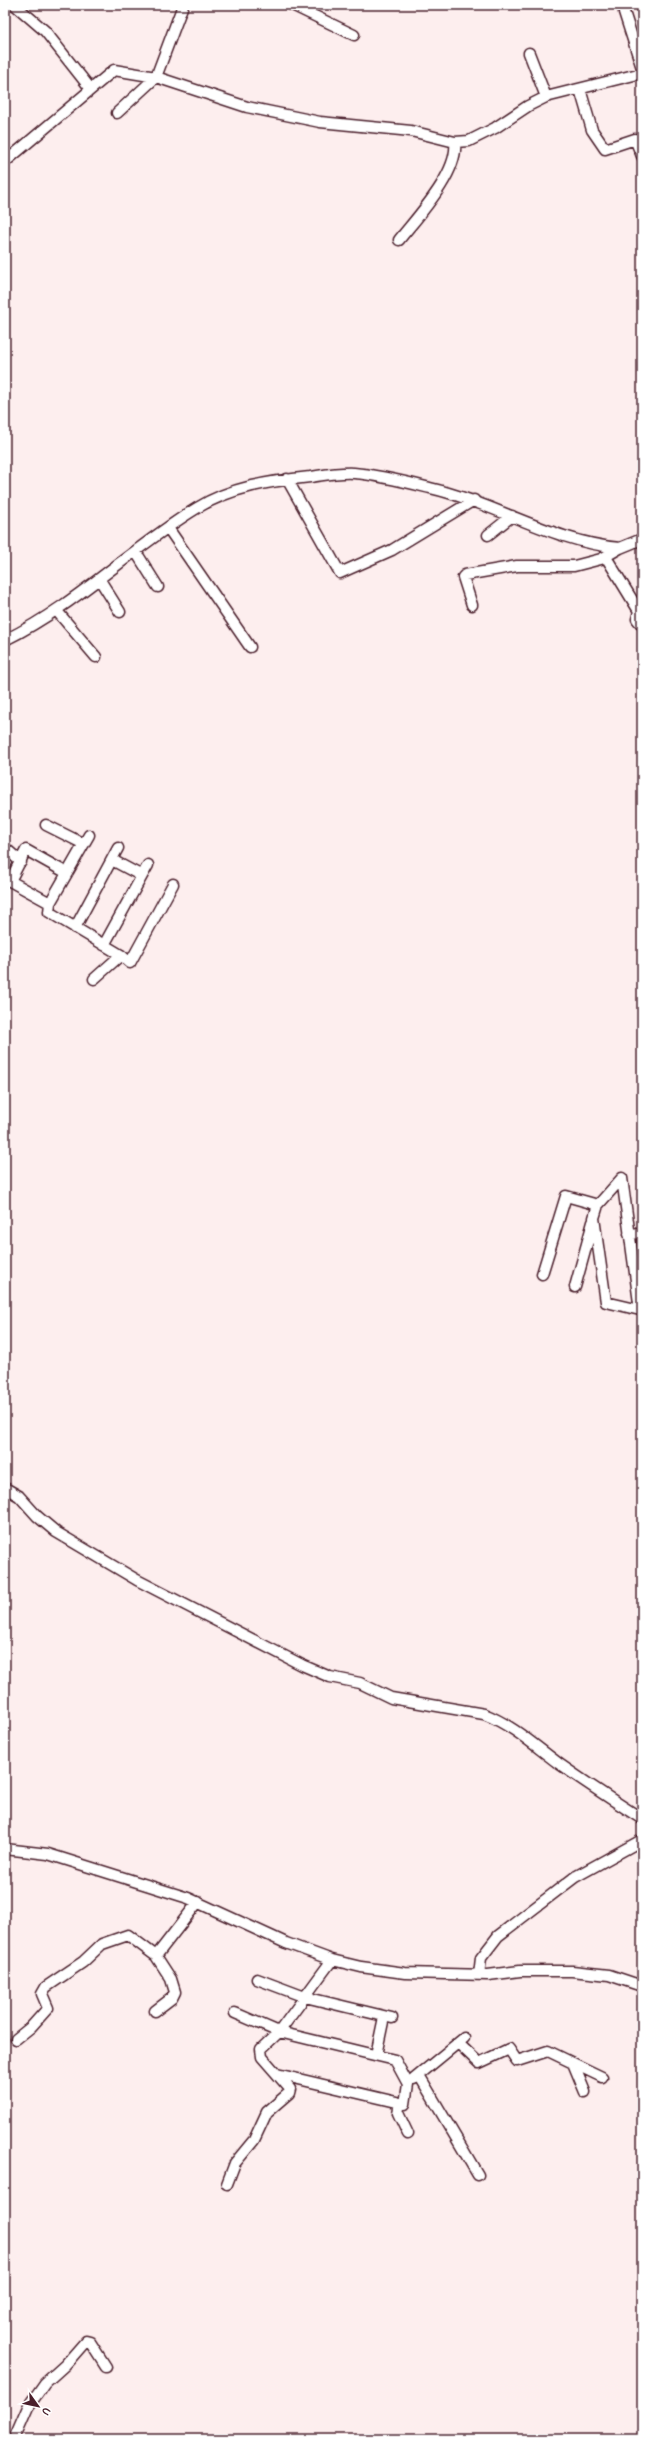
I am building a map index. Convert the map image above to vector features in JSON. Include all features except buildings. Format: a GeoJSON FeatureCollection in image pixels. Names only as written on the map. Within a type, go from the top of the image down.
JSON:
{"type":"FeatureCollection","features":[{"type":"Feature","properties":{"kind":"street"},"geometry":{"type":"LineString","coordinates":[[15,5],[45,31],[90,88]]}},
{"type":"Feature","properties":{"kind":"street"},"geometry":{"type":"LineString","coordinates":[[117,113],[144,91],[156,77],[184,5]]}},
{"type":"Feature","properties":{"kind":"street"},"geometry":{"type":"LineString","coordinates":[[292,5],[354,34]]}},
{"type":"Feature","properties":{"kind":"street"},"geometry":{"type":"LineString","coordinates":[[624,12],[642,68]]}},
{"type":"Feature","properties":{"kind":"street"},"geometry":{"type":"LineString","coordinates":[[529,54],[546,98]]}},
{"type":"Feature","properties":{"kind":"street"},"geometry":{"type":"LineString","coordinates":[[6,159],[90,88],[114,70],[156,77],[247,107],[320,122],[411,131],[455,142],[469,141],[495,128],[528,106],[546,98],[642,73]]}},
{"type":"Feature","properties":{"kind":"street"},"geometry":{"type":"LineString","coordinates":[[580,89],[592,130],[605,150],[635,139],[642,156]]}},
{"type":"Feature","properties":{"kind":"street"},"geometry":{"type":"LineString","coordinates":[[399,240],[443,182],[456,151],[455,142]]}},
{"type":"Feature","properties":{"kind":"street"},"geometry":{"type":"LineString","coordinates":[[5,640],[56,610],[100,580],[168,528],[197,508],[226,494],[265,482],[354,473],[431,488],[474,500],[555,533],[600,546],[620,548]]}},
{"type":"Feature","properties":{"kind":"street"},"geometry":{"type":"LineString","coordinates":[[287,479],[340,573],[392,550],[474,500]]}},
{"type":"Feature","properties":{"kind":"street"},"geometry":{"type":"LineString","coordinates":[[488,535],[512,516]]}},
{"type":"Feature","properties":{"kind":"street"},"geometry":{"type":"LineString","coordinates":[[168,528],[250,647]]}},
{"type":"Feature","properties":{"kind":"street"},"geometry":{"type":"LineString","coordinates":[[472,604],[463,577],[465,575],[517,566],[574,566],[606,557],[620,548],[642,539]]}},
{"type":"Feature","properties":{"kind":"street"},"geometry":{"type":"LineString","coordinates":[[136,552],[158,587]]}},
{"type":"Feature","properties":{"kind":"street"},"geometry":{"type":"LineString","coordinates":[[606,557],[639,610],[637,619],[642,625]]}},
{"type":"Feature","properties":{"kind":"street"},"geometry":{"type":"LineString","coordinates":[[100,580],[120,612]]}},
{"type":"Feature","properties":{"kind":"street"},"geometry":{"type":"LineString","coordinates":[[56,610],[96,657]]}},
{"type":"Feature","properties":{"kind":"street"},"geometry":{"type":"LineString","coordinates":[[46,825],[86,839],[50,903],[49,912],[104,944],[121,955],[130,964],[173,884]]}},
{"type":"Feature","properties":{"kind":"street"},"geometry":{"type":"LineString","coordinates":[[5,848],[21,862]]}},
{"type":"Feature","properties":{"kind":"street"},"geometry":{"type":"LineString","coordinates":[[75,928],[118,848]]}},
{"type":"Feature","properties":{"kind":"street"},"geometry":{"type":"LineString","coordinates":[[50,903],[10,881],[26,850],[67,873]]}},
{"type":"Feature","properties":{"kind":"street"},"geometry":{"type":"LineString","coordinates":[[112,860],[142,876]]}},
{"type":"Feature","properties":{"kind":"street"},"geometry":{"type":"LineString","coordinates":[[104,944],[148,865]]}},
{"type":"Feature","properties":{"kind":"street"},"geometry":{"type":"LineString","coordinates":[[94,979],[121,955]]}},
{"type":"Feature","properties":{"kind":"street"},"geometry":{"type":"LineString","coordinates":[[575,1287],[594,1218],[598,1205],[622,1178],[640,1310],[606,1302],[594,1218]]}},
{"type":"Feature","properties":{"kind":"street"},"geometry":{"type":"LineString","coordinates":[[542,1274],[566,1196],[598,1205]]}},
{"type":"Feature","properties":{"kind":"street"},"geometry":{"type":"LineString","coordinates":[[629,1234],[642,1233]]}},
{"type":"Feature","properties":{"kind":"street"},"geometry":{"type":"LineString","coordinates":[[5,1488],[19,1496],[37,1516],[61,1535],[185,1606],[302,1666],[330,1677],[360,1683],[397,1700],[484,1714],[495,1718],[519,1732],[558,1763],[642,1819]]}},
{"type":"Feature","properties":{"kind":"street"},"geometry":{"type":"LineString","coordinates":[[479,1975],[481,1958],[498,1936],[575,1877],[642,1840]]}},
{"type":"Feature","properties":{"kind":"street"},"geometry":{"type":"LineString","coordinates":[[5,1850],[48,1854],[198,1902],[286,1943],[332,1960],[404,1973],[479,1975],[520,1971],[572,1971],[609,1975],[642,1986]]}},
{"type":"Feature","properties":{"kind":"street"},"geometry":{"type":"LineString","coordinates":[[156,1956],[198,1902]]}},
{"type":"Feature","properties":{"kind":"street"},"geometry":{"type":"LineString","coordinates":[[16,2039],[31,2027],[48,2008],[42,1994],[46,1987],[83,1962],[102,1944],[128,1935],[156,1956],[171,1979],[175,1992],[172,1998],[155,2011]]}},
{"type":"Feature","properties":{"kind":"street"},"geometry":{"type":"LineString","coordinates":[[227,2184],[235,2164],[254,2140],[267,2112],[289,2093],[290,2089],[260,2052],[280,2032],[332,1960]]}},
{"type":"Feature","properties":{"kind":"street"},"geometry":{"type":"LineString","coordinates":[[257,1979],[305,1997],[388,2018],[376,2055]]}},
{"type":"Feature","properties":{"kind":"street"},"geometry":{"type":"LineString","coordinates":[[235,2013],[280,2032],[395,2060],[408,2084],[405,2104],[277,2074]]}},
{"type":"Feature","properties":{"kind":"street"},"geometry":{"type":"LineString","coordinates":[[408,2084],[461,2041],[479,2063],[509,2050],[517,2061],[548,2051],[602,2077]]}},
{"type":"Feature","properties":{"kind":"street"},"geometry":{"type":"LineString","coordinates":[[573,2063],[585,2092]]}},
{"type":"Feature","properties":{"kind":"street"},"geometry":{"type":"LineString","coordinates":[[419,2075],[478,2175]]}},
{"type":"Feature","properties":{"kind":"street"},"geometry":{"type":"LineString","coordinates":[[400,2103],[398,2113],[408,2134]]}},
{"type":"Feature","properties":{"kind":"street"},"geometry":{"type":"LineString","coordinates":[[14,2439],[28,2406],[44,2383],[65,2365],[86,2341],[90,2342],[106,2367]]}}]}
